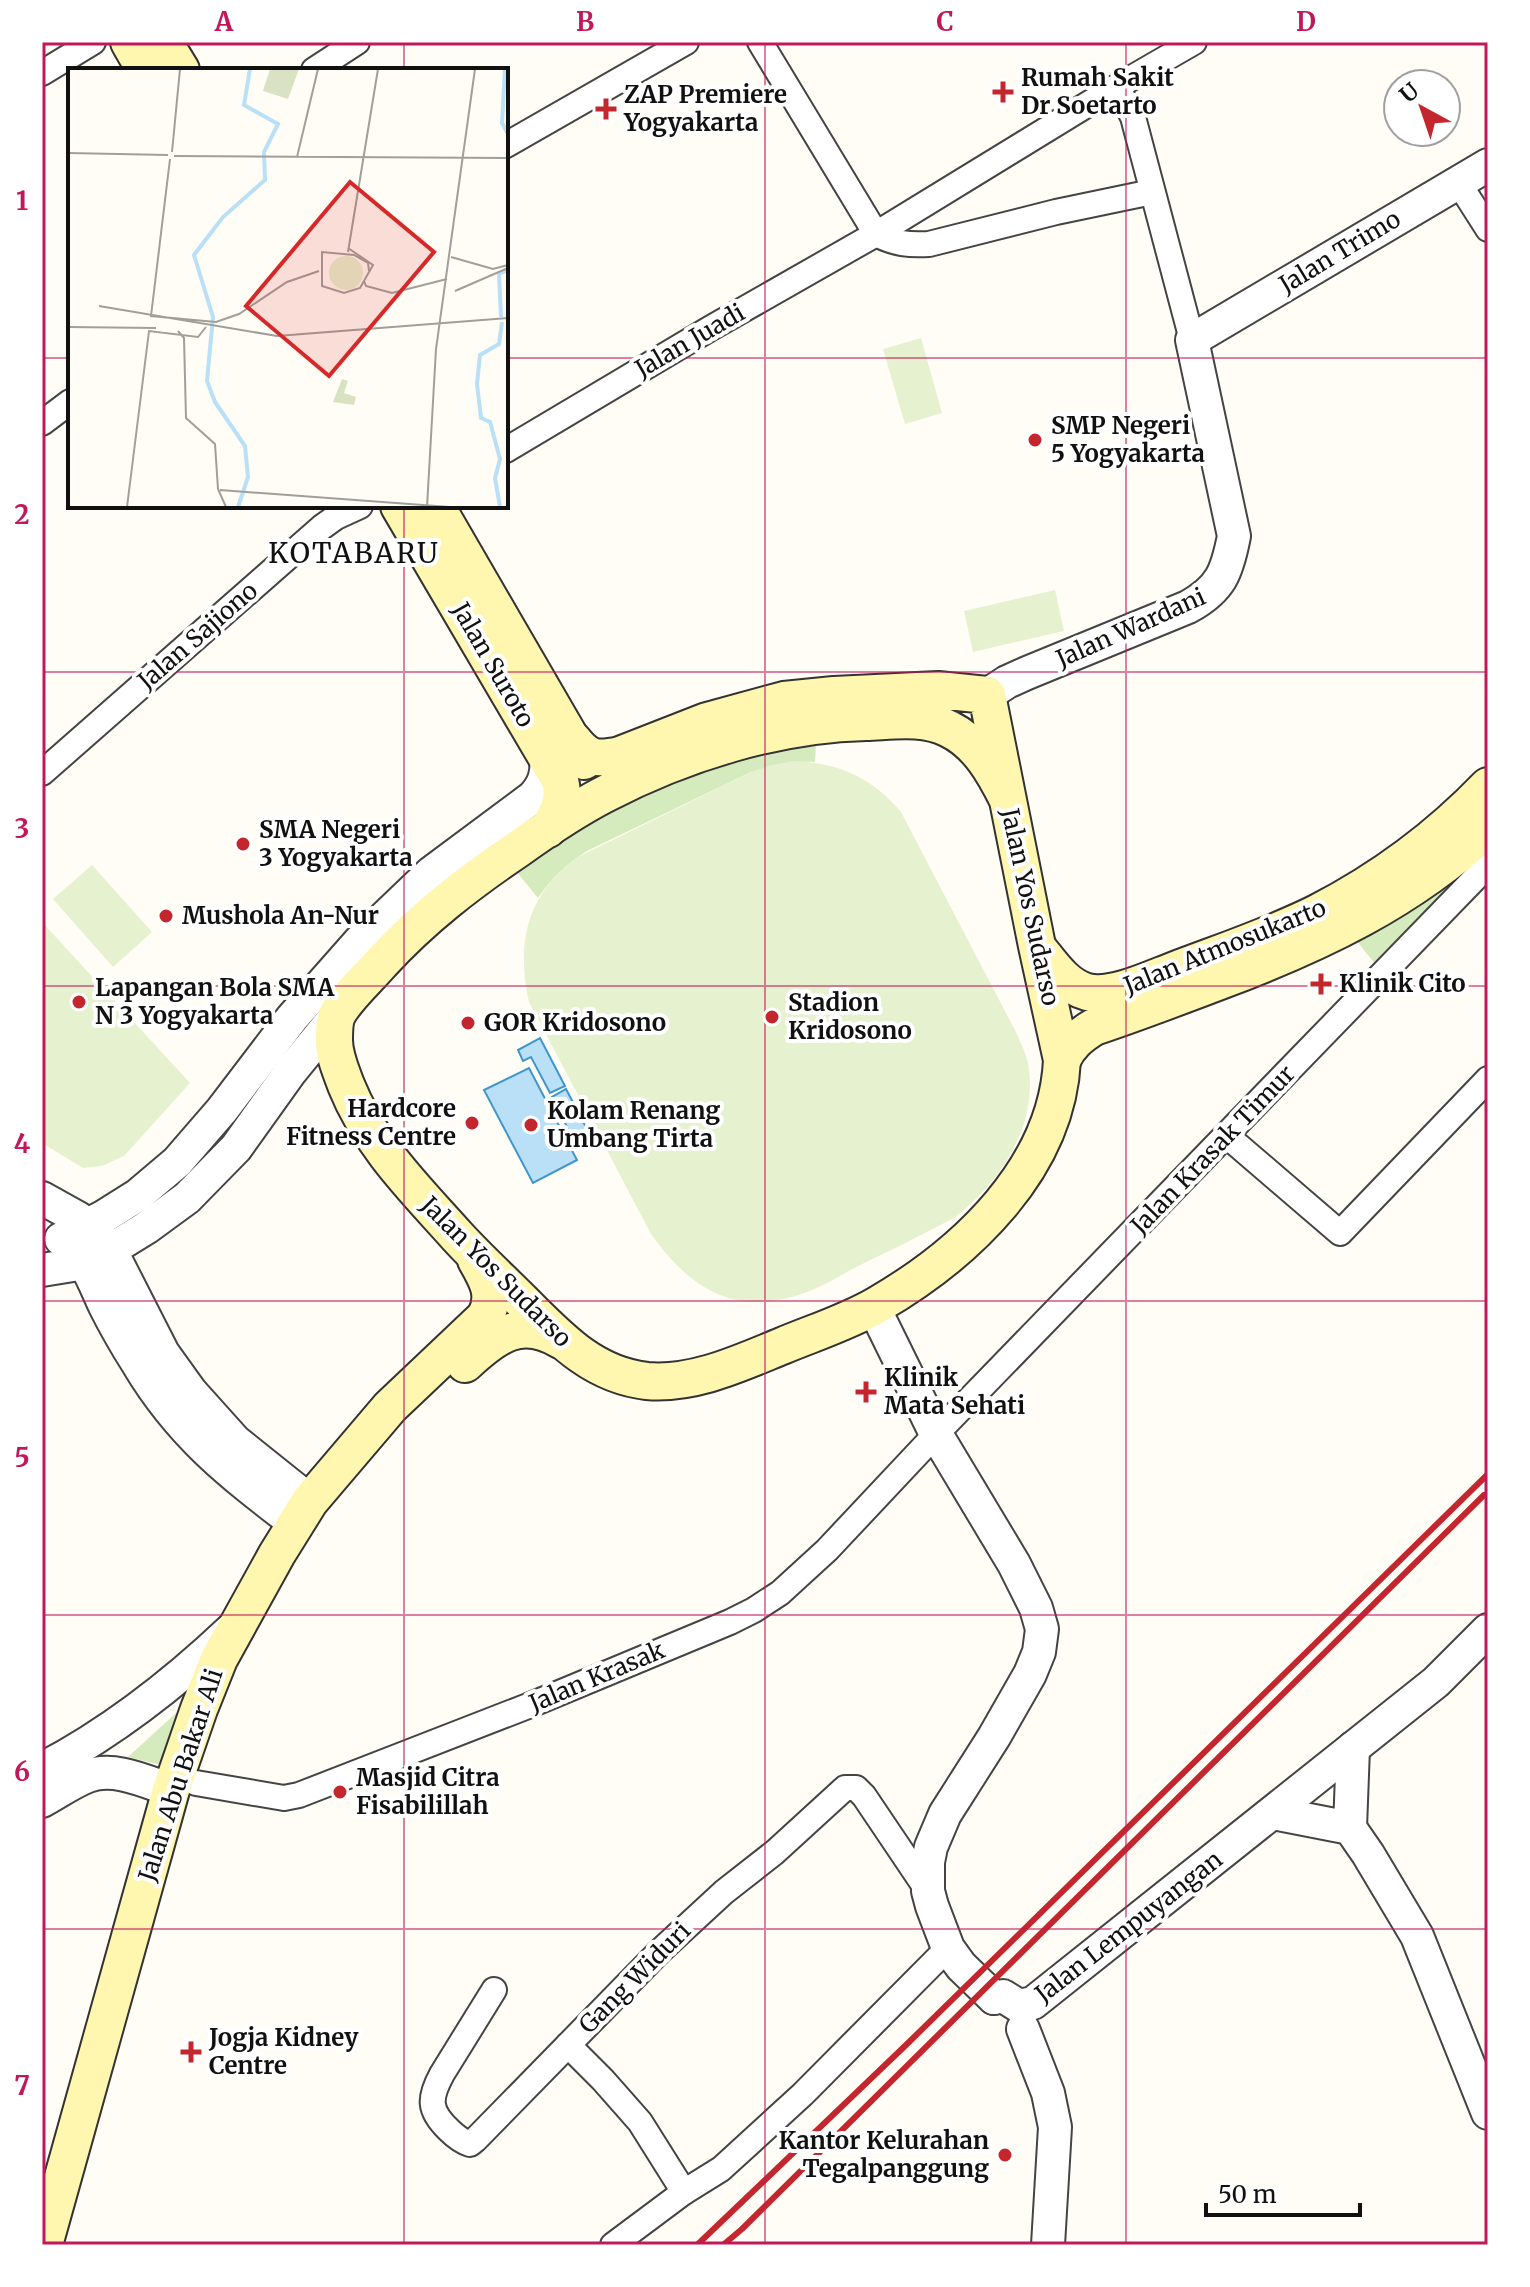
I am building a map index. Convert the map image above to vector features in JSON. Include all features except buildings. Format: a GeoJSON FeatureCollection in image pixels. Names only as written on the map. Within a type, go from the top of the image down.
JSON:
{"type":"FeatureCollection","features":[{"type":"Feature","properties":{"kind":"main road"},"geometry":{"type":"LineString","coordinates":[[129,42],[144,68]]}},
{"type":"Feature","properties":{"kind":"main road"},"geometry":{"type":"LineString","coordinates":[[164,42],[180,68]]}},
{"type":"Feature","properties":{"kind":"main road","name":"Jalan Suroto"},"geometry":{"type":"LineString","coordinates":[[400,508],[560,748],[588,766],[596,776],[618,782],[638,779]]}},
{"type":"Feature","properties":{"kind":"main road","name":"Jalan Suroto"},"geometry":{"type":"LineString","coordinates":[[437,508],[560,748],[562,795],[559,809],[548,829]]}},
{"type":"Feature","properties":{"kind":"main road"},"geometry":{"type":"LineString","coordinates":[[560,748],[605,758],[620,755],[707,721],[784,700],[938,690],[987,695]]}},
{"type":"Feature","properties":{"kind":"main road","name":"Jalan Yos Sudarso"},"geometry":{"type":"LineString","coordinates":[[336,1016],[334,1043],[348,1090],[366,1125],[389,1159],[470,1249],[562,1340],[596,1366],[616,1374],[654,1381],[696,1377],[743,1362],[874,1308],[962,1244],[1018,1184],[1041,1142],[1061,1076],[1062,1060],[987,695]]}},
{"type":"Feature","properties":{"kind":"main road"},"geometry":{"type":"LineString","coordinates":[[336,1016],[387,957],[441,884],[548,829],[588,803],[703,753],[770,733],[843,723],[913,720],[941,726],[963,737],[983,757],[1008,800]]}},
{"type":"Feature","properties":{"kind":"main road","name":"Jalan Atmosukarto"},"geometry":{"type":"LineString","coordinates":[[1062,1060],[1070,1046],[1094,1027],[1273,947],[1315,914],[1364,903],[1407,858],[1479,842],[1488,786]]}},
{"type":"Feature","properties":{"kind":"main road","name":"Jalan Atmosukarto"},"geometry":{"type":"LineString","coordinates":[[1037,946],[1056,970],[1073,985],[1090,993],[1112,992],[1146,980],[1273,947]]}},
{"type":"Feature","properties":{"kind":"main road","name":"Jalan Abu Bakar Ali"},"geometry":{"type":"LineString","coordinates":[[67,2245],[203,1697],[237,1625],[303,1513],[390,1407],[490,1309],[490,1290],[470,1249]]}},
{"type":"Feature","properties":{"kind":"main road","name":"Jalan Abu Bakar Ali"},"geometry":{"type":"LineString","coordinates":[[44,2245],[183,1786],[217,1721],[252,1641],[314,1534],[356,1477],[405,1421],[491,1341],[517,1329],[529,1328],[562,1340]]}},
{"type":"Feature","properties":{"kind":"street"},"geometry":{"type":"LineString","coordinates":[[42,73],[93,42]]}},
{"type":"Feature","properties":{"kind":"street"},"geometry":{"type":"LineString","coordinates":[[317,68],[357,42]]}},
{"type":"Feature","properties":{"kind":"street"},"geometry":{"type":"LineString","coordinates":[[508,144],[686,42]]}},
{"type":"Feature","properties":{"kind":"street"},"geometry":{"type":"LineString","coordinates":[[760,42],[876,234],[892,243],[929,244],[1152,192]]}},
{"type":"Feature","properties":{"kind":"street","name":"Jalan Juadi"},"geometry":{"type":"LineString","coordinates":[[508,449],[876,234],[1194,42]]}},
{"type":"Feature","properties":{"kind":"street"},"geometry":{"type":"LineString","coordinates":[[1111,90],[1123,98],[1133,117],[1192,340]]}},
{"type":"Feature","properties":{"kind":"street","name":"Jalan Trimo"},"geometry":{"type":"LineString","coordinates":[[1192,340],[1488,165]]}},
{"type":"Feature","properties":{"kind":"street"},"geometry":{"type":"LineString","coordinates":[[1458,182],[1488,229]]}},
{"type":"Feature","properties":{"kind":"street","name":"Jalan Wardani"},"geometry":{"type":"LineString","coordinates":[[987,695],[1027,673],[1188,607],[1215,590],[1220,582],[1230,559],[1234,536],[1192,340]]}},
{"type":"Feature","properties":{"kind":"street"},"geometry":{"type":"LineString","coordinates":[[42,423],[68,404]]}},
{"type":"Feature","properties":{"kind":"street","name":"Jalan Sajiono"},"geometry":{"type":"LineString","coordinates":[[42,773],[322,527],[356,508]]}},
{"type":"Feature","properties":{"kind":"street"},"geometry":{"type":"LineString","coordinates":[[64,1231],[138,1195],[177,1162],[222,1110],[292,1018],[360,941],[441,884],[533,797],[541,788],[560,748]]}},
{"type":"Feature","properties":{"kind":"street","name":"Jalan Krasak Timur"},"geometry":{"type":"LineString","coordinates":[[936,1434],[1227,1136],[1479,842]]}},
{"type":"Feature","properties":{"kind":"street"},"geometry":{"type":"LineString","coordinates":[[42,1270],[98,1257],[169,1212],[205,1182],[236,1148],[291,1071],[336,1016]]}},
{"type":"Feature","properties":{"kind":"street"},"geometry":{"type":"LineString","coordinates":[[1227,1136],[1340,1233],[1488,1079]]}},
{"type":"Feature","properties":{"kind":"street"},"geometry":{"type":"LineString","coordinates":[[42,1198],[64,1231],[98,1257],[150,1329],[201,1447],[218,1463],[303,1513]]}},
{"type":"Feature","properties":{"kind":"street"},"geometry":{"type":"LineString","coordinates":[[874,1308],[936,1434],[1014,1564],[1036,1608],[1042,1629],[1039,1652],[1030,1674],[945,1814],[936,1831],[928,1862],[928,1891],[948,1948],[961,1966],[994,1998]]}},
{"type":"Feature","properties":{"kind":"street","name":"Jalan Krasak"},"geometry":{"type":"LineString","coordinates":[[183,1786],[284,1798],[299,1795],[528,1706],[742,1617],[768,1602],[805,1571],[936,1434]]}},
{"type":"Feature","properties":{"kind":"street"},"geometry":{"type":"LineString","coordinates":[[42,1769],[82,1747],[152,1697],[237,1625]]}},
{"type":"Feature","properties":{"kind":"street","name":"Jalan Lempuyangan"},"geometry":{"type":"LineString","coordinates":[[1285,1815],[1033,2003],[1019,2006],[1003,1996],[994,1998],[993,2008],[1014,2028],[1023,2029],[1041,2021],[1285,1815],[1353,1748],[1436,1682],[1488,1630]]}},
{"type":"Feature","properties":{"kind":"street"},"geometry":{"type":"LineString","coordinates":[[1353,1748],[1350,1828],[1417,1936],[1482,2077],[1488,2113]]}},
{"type":"Feature","properties":{"kind":"street"},"geometry":{"type":"LineString","coordinates":[[42,1801],[83,1778],[97,1774],[123,1775],[183,1786]]}},
{"type":"Feature","properties":{"kind":"street","name":"Gang Widuri"},"geometry":{"type":"LineString","coordinates":[[494,1990],[442,2074],[432,2098],[436,2116],[463,2142],[470,2144],[669,1942],[845,1788],[856,1788],[864,1796],[928,1891]]}},
{"type":"Feature","properties":{"kind":"street"},"geometry":{"type":"LineString","coordinates":[[1285,1815],[1350,1828]]}},
{"type":"Feature","properties":{"kind":"street"},"geometry":{"type":"LineString","coordinates":[[613,2245],[684,2192],[721,2169],[803,2094],[948,1948]]}},
{"type":"Feature","properties":{"kind":"street"},"geometry":{"type":"LineString","coordinates":[[1023,2029],[1048,2093],[1055,2127],[1048,2245]]}},
{"type":"Feature","properties":{"kind":"street"},"geometry":{"type":"LineString","coordinates":[[568,2045],[640,2122],[684,2192]]}},
{"type":"Feature","properties":{"kind":"green space"},"geometry":{"type":"Polygon","coordinates":[[[921,338],[942,413],[905,424],[883,349],[921,338]]]}},
{"type":"Feature","properties":{"kind":"green space"},"geometry":{"type":"Polygon","coordinates":[[[1055,590],[1064,631],[973,652],[964,611],[1055,590]]]}},
{"type":"Feature","properties":{"kind":"green space"},"geometry":{"type":"Polygon","coordinates":[[[816,744],[815,762],[782,764],[749,773],[587,851],[560,872],[538,898],[515,870],[593,821],[655,791],[735,763],[816,744]]]}},
{"type":"Feature","properties":{"kind":"green space","name":"Stadion Kridosono"},"geometry":{"type":"Polygon","coordinates":[[[794,761],[825,765],[853,774],[878,790],[901,812],[1017,1034],[1028,1063],[1030,1086],[1028,1108],[1013,1150],[987,1187],[954,1218],[817,1288],[780,1300],[757,1302],[717,1294],[699,1283],[682,1270],[651,1234],[529,1002],[525,981],[525,941],[529,922],[546,888],[576,858],[749,773],[794,761]]]}},
{"type":"Feature","properties":{"kind":"green space"},"geometry":{"type":"Polygon","coordinates":[[[1474,861],[1478,866],[1376,965],[1356,940],[1474,861]]]}},
{"type":"Feature","properties":{"kind":"green space"},"geometry":{"type":"Polygon","coordinates":[[[92,865],[152,932],[113,967],[53,899],[92,865]]]}},
{"type":"Feature","properties":{"kind":"green space","name":"Lapangan Bola SMA N 3 Yogyakarta"},"geometry":{"type":"Polygon","coordinates":[[[42,922],[190,1083],[124,1156],[102,1166],[83,1168],[42,1143],[42,922]]]}},
{"type":"Feature","properties":{"kind":"green space"},"geometry":{"type":"Polygon","coordinates":[[[176,1713],[180,1713],[165,1766],[128,1757],[176,1713]]]}},
{"type":"Feature","properties":{"kind":"water"},"geometry":{"type":"Polygon","coordinates":[[[540,1038],[565,1086],[550,1093],[531,1057],[523,1061],[518,1050],[540,1038]]]}},
{"type":"Feature","properties":{"kind":"water","name":"Kolam Renang Umbang Tirta"},"geometry":{"type":"Polygon","coordinates":[[[529,1068],[577,1160],[533,1183],[484,1090],[529,1068]]]}},
{"type":"Feature","properties":{"kind":"water"},"geometry":{"type":"Polygon","coordinates":[[[566,1089],[589,1133],[574,1141],[552,1097],[566,1089]]]}},
{"type":"Feature","properties":{"kind":"railway"},"geometry":{"type":"LineString","coordinates":[[697,2245],[906,2045],[1488,1474]]}},
{"type":"Feature","properties":{"kind":"railway"},"geometry":{"type":"LineString","coordinates":[[723,2245],[1484,1495]]}},
{"type":"Feature","properties":{"kind":"place","name":"Rumah Sakit Dr Soetarto"},"geometry":{"type":"Point","coordinates":[1003,92]}},
{"type":"Feature","properties":{"kind":"place","name":"ZAP Premiere Yogyakarta"},"geometry":{"type":"Point","coordinates":[606,109]}},
{"type":"Feature","properties":{"kind":"place","name":"SMP Negeri 5 Yogyakarta"},"geometry":{"type":"Point","coordinates":[1035,440]}},
{"type":"Feature","properties":{"kind":"place","name":"SMA Negeri 3 Yogyakarta"},"geometry":{"type":"Point","coordinates":[243,844]}},
{"type":"Feature","properties":{"kind":"place","name":"Mushola An-Nur"},"geometry":{"type":"Point","coordinates":[166,916]}},
{"type":"Feature","properties":{"kind":"place","name":"Klinik Cito"},"geometry":{"type":"Point","coordinates":[1321,984]}},
{"type":"Feature","properties":{"kind":"place","name":"Lapangan Bola SMA N 3 Yogyakarta"},"geometry":{"type":"Point","coordinates":[79,1002]}},
{"type":"Feature","properties":{"kind":"place","name":"Stadion Kridosono"},"geometry":{"type":"Point","coordinates":[772,1017]}},
{"type":"Feature","properties":{"kind":"place","name":"GOR Kridosono"},"geometry":{"type":"Point","coordinates":[468,1023]}},
{"type":"Feature","properties":{"kind":"place","name":"Hardcore Fitness Centre"},"geometry":{"type":"Point","coordinates":[472,1123]}},
{"type":"Feature","properties":{"kind":"place","name":"Kolam Renang Umbang Tirta"},"geometry":{"type":"Point","coordinates":[531,1125]}},
{"type":"Feature","properties":{"kind":"place","name":"Klinik Mata Sehati"},"geometry":{"type":"Point","coordinates":[866,1392]}},
{"type":"Feature","properties":{"kind":"place","name":"Masjid Citra Fisabilillah"},"geometry":{"type":"Point","coordinates":[340,1792]}},
{"type":"Feature","properties":{"kind":"place","name":"Jogja Kidney Centre"},"geometry":{"type":"Point","coordinates":[191,2052]}},
{"type":"Feature","properties":{"kind":"place","name":"Kantor Kelurahan Tegalpanggung"},"geometry":{"type":"Point","coordinates":[1005,2155]}},
{"type":"Feature","properties":{"kind":"district","name":"KOTABARU"},"geometry":{"type":"Point","coordinates":[354,553]}}]}
